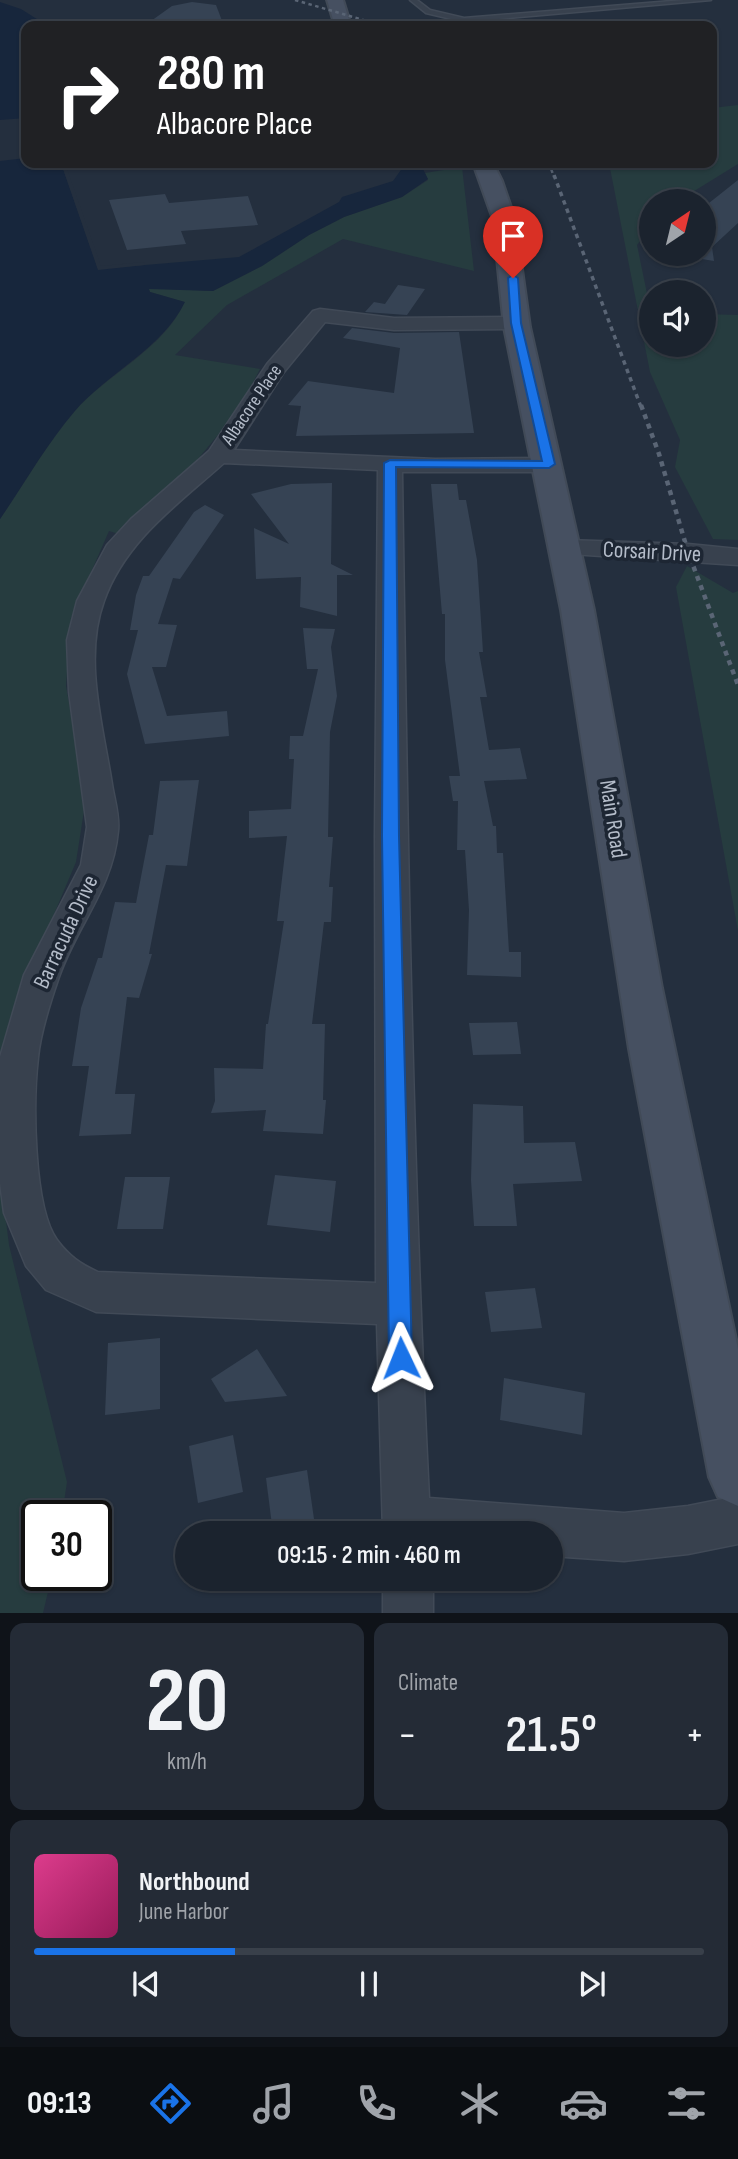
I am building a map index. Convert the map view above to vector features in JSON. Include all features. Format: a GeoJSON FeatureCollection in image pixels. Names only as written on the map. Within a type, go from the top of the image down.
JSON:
{"type":"FeatureCollection","features":[{"type":"Feature","properties":{"kind":"main road"},"geometry":{"type":"LineString","coordinates":[[335,0],[341,21]]}},
{"type":"Feature","properties":{"kind":"main road","name":"Main Road"},"geometry":{"type":"LineString","coordinates":[[485,168],[497,194],[503,218],[513,278],[516,323],[549,464],[601,744],[640,987],[683,1217],[738,1477]]}},
{"type":"Feature","properties":{"kind":"street","name":"Albacore Place"},"geometry":{"type":"LineString","coordinates":[[218,456],[275,369],[320,315],[394,324],[516,323]]}},
{"type":"Feature","properties":{"kind":"street","name":"Albacore Place"},"geometry":{"type":"LineString","coordinates":[[218,456],[390,463],[549,464]]}},
{"type":"Feature","properties":{"kind":"street","name":"Barracuda Drive"},"geometry":{"type":"LineString","coordinates":[[218,456],[140,524],[116,550],[90,601],[81,640],[83,692],[103,827],[97,865],[42,975],[19,1057],[17,1160],[24,1213],[41,1252],[61,1276],[96,1292],[398,1304]]}},
{"type":"Feature","properties":{"kind":"street"},"geometry":{"type":"LineString","coordinates":[[390,463],[390,822],[398,1304],[407,1521]]}},
{"type":"Feature","properties":{"kind":"street","name":"Corsair Drive"},"geometry":{"type":"LineString","coordinates":[[565,548],[688,552],[738,557]]}},
{"type":"Feature","properties":{"kind":"street"},"geometry":{"type":"LineString","coordinates":[[563,1533],[624,1537],[688,1530],[738,1520]]}},
{"type":"Feature","properties":{"kind":"street"},"geometry":{"type":"LineString","coordinates":[[408,1591],[408,1613]]}},
{"type":"Feature","properties":{"kind":"lane"},"geometry":{"type":"LineString","coordinates":[[413,0],[428,12],[464,20],[708,0]]}},
{"type":"Feature","properties":{"kind":"green space"},"geometry":{"type":"Polygon","coordinates":[[[738,105],[738,164],[697,189],[639,189],[637,245],[639,266],[641,266],[644,280],[639,280],[639,316],[610,168],[717,168],[717,107],[738,105]]]}},
{"type":"Feature","properties":{"kind":"green space"},"geometry":{"type":"Polygon","coordinates":[[[462,168],[474,271],[343,239],[227,305],[175,355],[260,369],[238,411],[197,460],[119,534],[109,531],[71,618],[66,686],[86,798],[76,862],[9,1021],[1,1078],[3,1198],[9,1245],[67,1482],[64,1500],[21,1500],[21,1591],[48,1591],[43,1613],[0,1613],[0,519],[74,412],[101,386],[150,347],[176,318],[184,302],[150,292],[148,288],[213,291],[262,266],[309,235],[344,217],[402,197],[428,180],[425,173],[462,168]]]}},
{"type":"Feature","properties":{"kind":"green space"},"geometry":{"type":"Polygon","coordinates":[[[716,314],[738,315],[738,540],[713,539],[675,467],[680,440],[650,372],[647,357],[716,357],[716,314]]]}},
{"type":"Feature","properties":{"kind":"green space"},"geometry":{"type":"Polygon","coordinates":[[[687,566],[733,593],[738,591],[738,931],[676,587],[687,566]]]}},
{"type":"Feature","properties":{"kind":"water"},"geometry":{"type":"Polygon","coordinates":[[[0,2],[21,9],[40,21],[21,21],[21,118],[0,120],[0,2]]]}},
{"type":"Feature","properties":{"kind":"water"},"geometry":{"type":"Polygon","coordinates":[[[21,159],[21,168],[63,168],[98,269],[239,257],[339,202],[342,197],[393,181],[402,168],[422,168],[428,179],[402,197],[344,217],[309,235],[262,266],[213,291],[149,289],[150,292],[185,302],[163,334],[74,412],[0,519],[0,161],[21,159]]]}},
{"type":"Feature","properties":{"kind":"pier"},"geometry":{"type":"Polygon","coordinates":[[[63,168],[67,168],[101,266],[144,262],[145,265],[98,270],[63,168]]]}},
{"type":"Feature","properties":{"kind":"building"},"geometry":{"type":"Polygon","coordinates":[[[192,2],[216,5],[222,21],[151,21],[172,6],[192,2]]]}},
{"type":"Feature","properties":{"kind":"building"},"geometry":{"type":"Polygon","coordinates":[[[738,180],[738,223],[716,243],[716,197],[738,180]]]}},
{"type":"Feature","properties":{"kind":"building"},"geometry":{"type":"Polygon","coordinates":[[[165,194],[169,203],[248,196],[258,225],[181,231],[186,244],[127,250],[109,200],[165,194]]]}},
{"type":"Feature","properties":{"kind":"building"},"geometry":{"type":"Polygon","coordinates":[[[398,285],[425,289],[407,315],[365,312],[374,302],[385,304],[398,285]]]}},
{"type":"Feature","properties":{"kind":"building"},"geometry":{"type":"Polygon","coordinates":[[[352,328],[394,333],[459,332],[474,433],[296,436],[301,406],[288,405],[308,381],[394,393],[400,348],[343,338],[352,328]]]}},
{"type":"Feature","properties":{"kind":"building"},"geometry":{"type":"Polygon","coordinates":[[[332,483],[331,564],[353,575],[337,575],[337,616],[300,607],[301,577],[256,579],[254,528],[289,544],[251,494],[291,484],[332,483]]]}},
{"type":"Feature","properties":{"kind":"building"},"geometry":{"type":"Polygon","coordinates":[[[431,484],[457,484],[459,500],[466,500],[477,560],[483,652],[479,652],[487,697],[480,697],[489,750],[520,748],[527,779],[484,781],[493,826],[496,826],[497,853],[503,853],[509,952],[521,952],[521,977],[467,975],[469,910],[465,850],[457,850],[458,801],[453,801],[449,776],[460,776],[445,660],[445,614],[442,614],[431,484]]]}},
{"type":"Feature","properties":{"kind":"building"},"geometry":{"type":"Polygon","coordinates":[[[205,505],[224,515],[180,579],[173,578],[158,624],[177,625],[166,667],[152,667],[167,716],[227,711],[229,736],[145,744],[127,674],[138,630],[130,630],[136,595],[143,576],[149,576],[194,512],[205,505]]]}},
{"type":"Feature","properties":{"kind":"building"},"geometry":{"type":"Polygon","coordinates":[[[303,628],[335,629],[331,647],[337,696],[330,732],[328,837],[333,837],[329,887],[333,887],[331,922],[324,922],[312,1024],[325,1024],[323,1100],[326,1100],[323,1134],[263,1131],[266,1110],[211,1113],[215,1101],[214,1068],[263,1069],[266,1024],[284,921],[277,921],[287,836],[249,838],[249,811],[291,809],[294,759],[289,759],[290,736],[303,736],[318,669],[307,669],[303,628]]]}},
{"type":"Feature","properties":{"kind":"building"},"geometry":{"type":"Polygon","coordinates":[[[199,780],[187,866],[166,865],[149,954],[152,954],[139,998],[127,997],[115,1094],[135,1094],[131,1134],[79,1136],[89,1066],[72,1066],[81,1008],[98,958],[102,958],[115,902],[136,903],[149,835],[153,835],[160,781],[199,780]]]}},
{"type":"Feature","properties":{"kind":"building"},"geometry":{"type":"Polygon","coordinates":[[[517,1022],[521,1054],[473,1055],[469,1023],[517,1022]]]}},
{"type":"Feature","properties":{"kind":"building"},"geometry":{"type":"Polygon","coordinates":[[[473,1104],[523,1106],[524,1143],[575,1142],[582,1181],[513,1184],[517,1226],[474,1226],[471,1180],[473,1104]]]}},
{"type":"Feature","properties":{"kind":"building"},"geometry":{"type":"Polygon","coordinates":[[[275,1175],[336,1181],[330,1232],[267,1225],[275,1175]]]}},
{"type":"Feature","properties":{"kind":"building"},"geometry":{"type":"Polygon","coordinates":[[[125,1177],[170,1177],[163,1229],[117,1229],[125,1177]]]}},
{"type":"Feature","properties":{"kind":"building"},"geometry":{"type":"Polygon","coordinates":[[[535,1288],[542,1328],[491,1332],[485,1292],[535,1288]]]}},
{"type":"Feature","properties":{"kind":"building"},"geometry":{"type":"Polygon","coordinates":[[[160,1338],[160,1409],[105,1415],[108,1343],[160,1338]]]}},
{"type":"Feature","properties":{"kind":"building"},"geometry":{"type":"Polygon","coordinates":[[[257,1349],[287,1396],[225,1402],[211,1379],[257,1349]]]}},
{"type":"Feature","properties":{"kind":"building"},"geometry":{"type":"Polygon","coordinates":[[[504,1378],[585,1393],[582,1435],[500,1420],[504,1378]]]}},
{"type":"Feature","properties":{"kind":"building"},"geometry":{"type":"Polygon","coordinates":[[[233,1435],[243,1492],[198,1503],[189,1446],[233,1435]]]}},
{"type":"Feature","properties":{"kind":"building"},"geometry":{"type":"Polygon","coordinates":[[[307,1470],[314,1521],[271,1521],[266,1478],[307,1470]]]}},
{"type":"Feature","properties":{"kind":"railway"},"geometry":{"type":"LineString","coordinates":[[295,0],[367,21]]}},
{"type":"Feature","properties":{"kind":"railway"},"geometry":{"type":"LineString","coordinates":[[551,168],[554,177]]}},
{"type":"Feature","properties":{"kind":"railway"},"geometry":{"type":"LineString","coordinates":[[554,175],[641,407]]}},
{"type":"Feature","properties":{"kind":"railway"},"geometry":{"type":"LineString","coordinates":[[641,405],[659,454],[688,552],[738,685]]}},
{"type":"Feature","properties":{"kind":"route"},"geometry":{"type":"LineString","coordinates":[[401,1358],[391,836],[390,463],[435,466],[549,464],[516,323],[513,278]]}}]}
